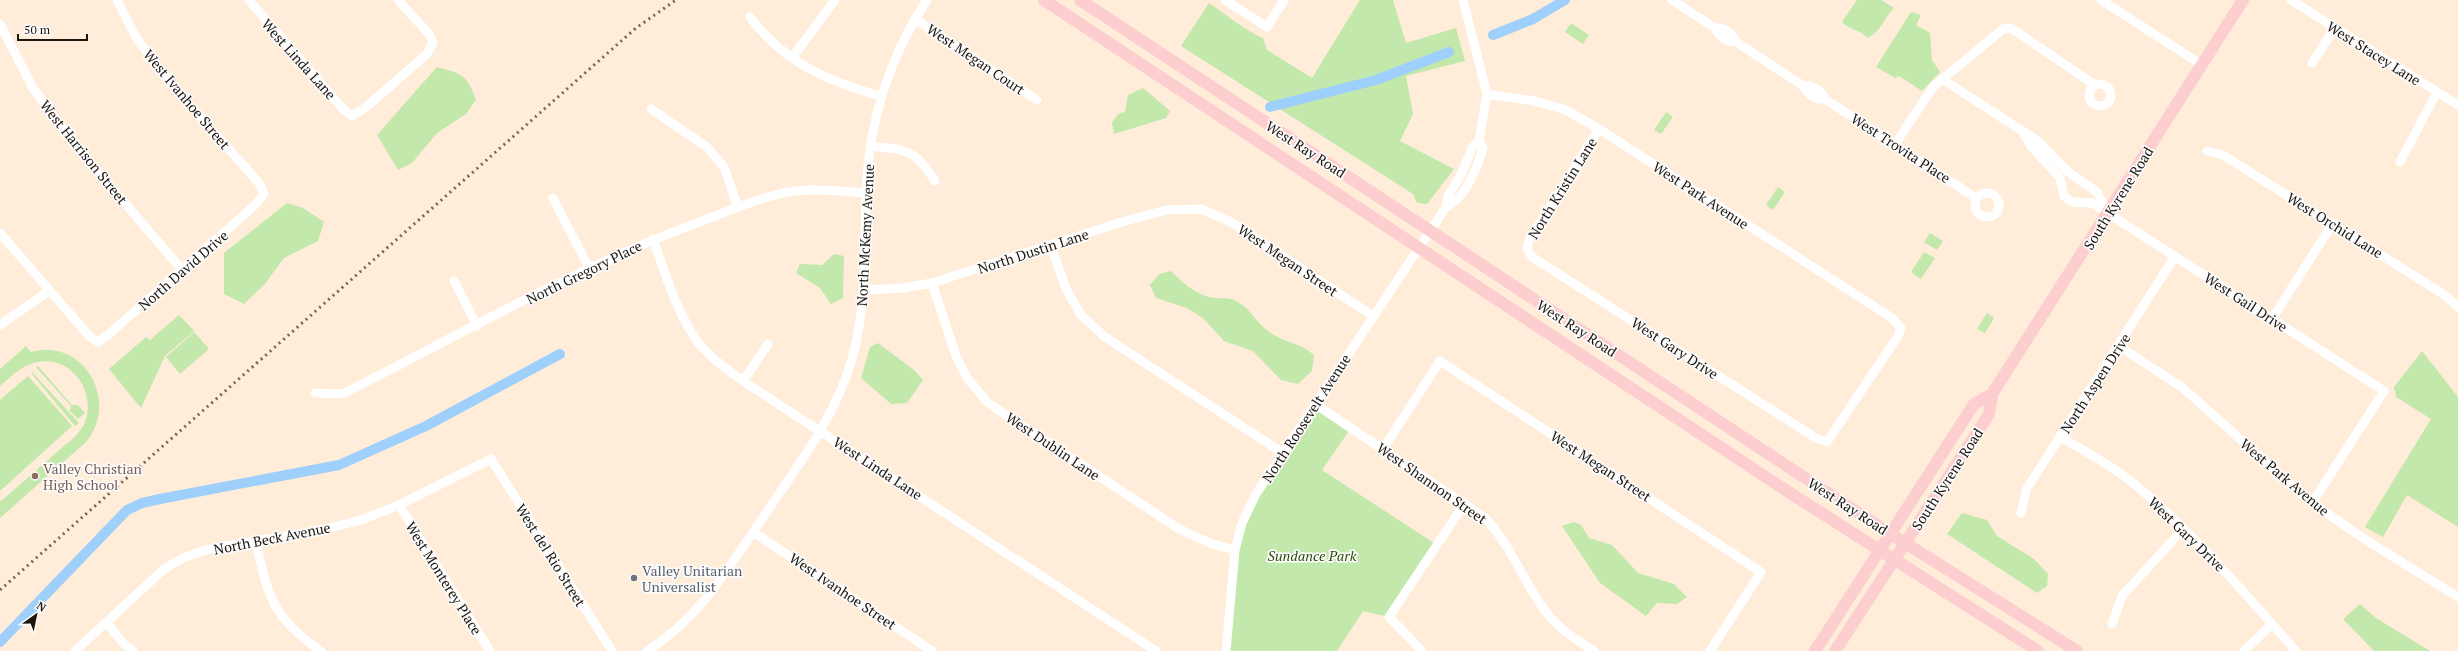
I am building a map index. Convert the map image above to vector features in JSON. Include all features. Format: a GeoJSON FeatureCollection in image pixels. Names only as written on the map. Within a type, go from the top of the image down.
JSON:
{"type":"FeatureCollection","features":[{"type":"Feature","properties":{"kind":"main road","name":"West Ray Road"},"geometry":{"type":"LineString","coordinates":[[1044,0],[1881,552],[2038,651]]}},
{"type":"Feature","properties":{"kind":"main road","name":"West Ray Road"},"geometry":{"type":"LineString","coordinates":[[1080,0],[1892,534],[2077,651]]}},
{"type":"Feature","properties":{"kind":"main road","name":"South Kyrene Road"},"geometry":{"type":"LineString","coordinates":[[1835,651],[1989,414],[1992,394],[2243,0]]}},
{"type":"Feature","properties":{"kind":"main road","name":"South Kyrene Road"},"geometry":{"type":"LineString","coordinates":[[1816,651],[1881,552],[1974,404],[1992,394]]}},
{"type":"Feature","properties":{"kind":"street","name":"West Ivanhoe Street"},"geometry":{"type":"LineString","coordinates":[[117,0],[137,39],[171,84],[260,183],[264,194]]}},
{"type":"Feature","properties":{"kind":"street","name":"West Linda Lane"},"geometry":{"type":"LineString","coordinates":[[249,0],[343,109],[352,116],[365,108],[427,54],[433,43],[430,35],[398,0]]}},
{"type":"Feature","properties":{"kind":"street"},"geometry":{"type":"LineString","coordinates":[[792,58],[835,0]]}},
{"type":"Feature","properties":{"kind":"street","name":"North McKemy Avenue"},"geometry":{"type":"LineString","coordinates":[[647,651],[664,640],[697,610],[723,578],[821,430],[843,384],[852,359],[865,290],[866,193],[871,146],[881,96],[895,56],[927,0]]}},
{"type":"Feature","properties":{"kind":"street"},"geometry":{"type":"LineString","coordinates":[[1225,0],[1267,27],[1284,0]]}},
{"type":"Feature","properties":{"kind":"street","name":"North Roosevelt Avenue"},"geometry":{"type":"LineString","coordinates":[[1226,651],[1235,550],[1246,516],[1256,494],[1446,207],[1448,196],[1462,173],[1472,148],[1479,141],[1487,94],[1463,0]]}},
{"type":"Feature","properties":{"kind":"street","name":"West Trovita Place"},"geometry":{"type":"LineString","coordinates":[[1672,0],[1714,28],[1721,28],[1734,36],[1736,42],[1802,85],[1807,92],[1818,100],[1825,99],[1976,198]]}},
{"type":"Feature","properties":{"kind":"street"},"geometry":{"type":"LineString","coordinates":[[2101,0],[2202,65]]}},
{"type":"Feature","properties":{"kind":"street","name":"West Stacey Lane"},"geometry":{"type":"LineString","coordinates":[[2291,0],[2458,105]]}},
{"type":"Feature","properties":{"kind":"street"},"geometry":{"type":"LineString","coordinates":[[750,17],[760,31],[792,58],[832,82],[881,96]]}},
{"type":"Feature","properties":{"kind":"street","name":"West Megan Court"},"geometry":{"type":"LineString","coordinates":[[915,19],[1037,100]]}},
{"type":"Feature","properties":{"kind":"street","name":"West Harrison Street"},"geometry":{"type":"LineString","coordinates":[[0,24],[33,88],[71,140],[182,270]]}},
{"type":"Feature","properties":{"kind":"street"},"geometry":{"type":"LineString","coordinates":[[1895,144],[1926,96],[1942,79],[2003,29],[2011,28],[2095,85]]}},
{"type":"Feature","properties":{"kind":"street"},"geometry":{"type":"LineString","coordinates":[[2312,63],[2335,28]]}},
{"type":"Feature","properties":{"kind":"street","name":"West Gail Drive"},"geometry":{"type":"LineString","coordinates":[[1942,79],[2024,134],[2038,140],[2067,171],[2097,192],[2108,213]]}},
{"type":"Feature","properties":{"kind":"street"},"geometry":{"type":"LineString","coordinates":[[2400,162],[2438,92]]}},
{"type":"Feature","properties":{"kind":"street","name":"West Park Avenue"},"geometry":{"type":"LineString","coordinates":[[1487,94],[1534,101],[1566,110],[1599,129],[1892,318],[1901,328],[1898,336],[1827,442]]}},
{"type":"Feature","properties":{"kind":"street"},"geometry":{"type":"LineString","coordinates":[[651,109],[707,147],[724,167],[738,207]]}},
{"type":"Feature","properties":{"kind":"street","name":"North Kristin Lane"},"geometry":{"type":"LineString","coordinates":[[1527,248],[1529,240],[1599,129]]}},
{"type":"Feature","properties":{"kind":"street","name":"West Gail Drive"},"geometry":{"type":"LineString","coordinates":[[2024,134],[2031,146],[2060,178],[2064,196],[2072,202],[2092,203],[2384,390],[2312,503]]}},
{"type":"Feature","properties":{"kind":"street"},"geometry":{"type":"LineString","coordinates":[[871,146],[900,150],[911,154],[922,161],[935,181]]}},
{"type":"Feature","properties":{"kind":"street","name":"West Orchid Lane"},"geometry":{"type":"LineString","coordinates":[[2207,151],[2223,155],[2333,223],[2446,296],[2458,307]]}},
{"type":"Feature","properties":{"kind":"street","name":"North Gregory Place"},"geometry":{"type":"LineString","coordinates":[[315,393],[343,394],[589,268],[652,239],[738,207],[774,196],[806,190],[866,193]]}},
{"type":"Feature","properties":{"kind":"street","name":"North David Drive"},"geometry":{"type":"LineString","coordinates":[[50,290],[89,336],[98,342],[255,205],[264,194]]}},
{"type":"Feature","properties":{"kind":"street"},"geometry":{"type":"LineString","coordinates":[[554,198],[589,268]]}},
{"type":"Feature","properties":{"kind":"street","name":"North Dustin Lane"},"geometry":{"type":"LineString","coordinates":[[865,290],[903,288],[932,283],[1122,222],[1166,210],[1201,209]]}},
{"type":"Feature","properties":{"kind":"street","name":"West Megan Street"},"geometry":{"type":"LineString","coordinates":[[1201,209],[1231,222],[1373,316]]}},
{"type":"Feature","properties":{"kind":"street"},"geometry":{"type":"LineString","coordinates":[[2272,319],[2333,223]]}},
{"type":"Feature","properties":{"kind":"street"},"geometry":{"type":"LineString","coordinates":[[0,233],[50,290],[0,325]]}},
{"type":"Feature","properties":{"kind":"street","name":"West Linda Lane"},"geometry":{"type":"LineString","coordinates":[[652,239],[677,306],[696,339],[720,363],[743,381],[821,430],[1156,651]]}},
{"type":"Feature","properties":{"kind":"street"},"geometry":{"type":"LineString","coordinates":[[1051,246],[1066,288],[1081,315],[1106,336],[1283,453]]}},
{"type":"Feature","properties":{"kind":"street","name":"West Gary Drive"},"geometry":{"type":"LineString","coordinates":[[1527,248],[1532,257],[1816,438],[1827,442]]}},
{"type":"Feature","properties":{"kind":"street","name":"North Aspen Drive"},"geometry":{"type":"LineString","coordinates":[[2021,513],[2026,490],[2175,256]]}},
{"type":"Feature","properties":{"kind":"street"},"geometry":{"type":"LineString","coordinates":[[454,280],[477,326]]}},
{"type":"Feature","properties":{"kind":"street","name":"West Dublin Lane"},"geometry":{"type":"LineString","coordinates":[[932,283],[956,356],[968,379],[988,403],[1179,529],[1212,544],[1235,550]]}},
{"type":"Feature","properties":{"kind":"street"},"geometry":{"type":"LineString","coordinates":[[743,381],[768,344]]}},
{"type":"Feature","properties":{"kind":"street","name":"West Park Avenue"},"geometry":{"type":"LineString","coordinates":[[2119,346],[2183,388],[2312,503],[2366,540],[2458,597]]}},
{"type":"Feature","properties":{"kind":"street","name":"West Megan Street"},"geometry":{"type":"LineString","coordinates":[[1383,449],[1440,361],[1761,572],[1710,651]]}},
{"type":"Feature","properties":{"kind":"street","name":"West Shannon Street"},"geometry":{"type":"LineString","coordinates":[[1315,404],[1465,503],[1485,518],[1499,532],[1541,604],[1561,628],[1594,651]]}},
{"type":"Feature","properties":{"kind":"street","name":"West Gary Drive"},"geometry":{"type":"LineString","coordinates":[[2061,436],[2133,483],[2210,555],[2296,651]]}},
{"type":"Feature","properties":{"kind":"street","name":"North Beck Avenue"},"geometry":{"type":"LineString","coordinates":[[75,651],[164,569],[186,557],[209,549],[341,525],[399,505],[491,459]]}},
{"type":"Feature","properties":{"kind":"street","name":"West del Rio Street"},"geometry":{"type":"LineString","coordinates":[[491,459],[612,651]]}},
{"type":"Feature","properties":{"kind":"street"},"geometry":{"type":"LineString","coordinates":[[1422,651],[1389,618],[1465,503]]}},
{"type":"Feature","properties":{"kind":"street","name":"West Monterey Place"},"geometry":{"type":"LineString","coordinates":[[399,505],[490,651]]}},
{"type":"Feature","properties":{"kind":"street"},"geometry":{"type":"LineString","coordinates":[[2112,624],[2122,596],[2183,529]]}},
{"type":"Feature","properties":{"kind":"street","name":"West Ivanhoe Street"},"geometry":{"type":"LineString","coordinates":[[753,532],[932,651]]}},
{"type":"Feature","properties":{"kind":"street"},"geometry":{"type":"LineString","coordinates":[[256,541],[265,582],[277,612],[300,637],[321,651]]}},
{"type":"Feature","properties":{"kind":"street"},"geometry":{"type":"LineString","coordinates":[[107,623],[123,643],[133,651]]}},
{"type":"Feature","properties":{"kind":"street"},"geometry":{"type":"LineString","coordinates":[[2244,651],[2272,624]]}},
{"type":"Feature","properties":{"kind":"green space"},"geometry":{"type":"Polygon","coordinates":[[[1360,0],[1393,0],[1406,43],[1456,28],[1465,61],[1406,76],[1413,114],[1400,141],[1454,169],[1427,204],[1417,203],[1413,194],[1181,46],[1209,3],[1242,27],[1263,38],[1267,50],[1312,78],[1360,0]]]}},
{"type":"Feature","properties":{"kind":"green space"},"geometry":{"type":"Polygon","coordinates":[[[1857,0],[1881,0],[1894,8],[1876,32],[1868,38],[1842,22],[1857,0]]]}},
{"type":"Feature","properties":{"kind":"green space"},"geometry":{"type":"Polygon","coordinates":[[[1911,12],[1921,15],[1916,25],[1930,33],[1932,60],[1940,72],[1922,91],[1899,76],[1895,78],[1876,67],[1911,12]]]}},
{"type":"Feature","properties":{"kind":"green space"},"geometry":{"type":"Polygon","coordinates":[[[1571,23],[1589,35],[1583,44],[1565,32],[1571,23]]]}},
{"type":"Feature","properties":{"kind":"green space"},"geometry":{"type":"Polygon","coordinates":[[[437,67],[458,74],[467,80],[476,100],[466,114],[437,133],[412,163],[398,170],[377,135],[437,67]]]}},
{"type":"Feature","properties":{"kind":"green space"},"geometry":{"type":"Polygon","coordinates":[[[1143,88],[1170,111],[1166,118],[1114,134],[1112,123],[1118,114],[1125,112],[1128,95],[1143,88]]]}},
{"type":"Feature","properties":{"kind":"green space"},"geometry":{"type":"Polygon","coordinates":[[[1666,112],[1673,117],[1661,134],[1654,130],[1666,112]]]}},
{"type":"Feature","properties":{"kind":"green space"},"geometry":{"type":"Polygon","coordinates":[[[1778,187],[1785,192],[1773,210],[1766,205],[1778,187]]]}},
{"type":"Feature","properties":{"kind":"green space"},"geometry":{"type":"Polygon","coordinates":[[[287,203],[303,208],[324,222],[318,241],[284,258],[265,284],[244,304],[224,294],[224,253],[287,203]]]}},
{"type":"Feature","properties":{"kind":"green space"},"geometry":{"type":"Polygon","coordinates":[[[1930,233],[1943,241],[1937,250],[1924,242],[1930,233]]]}},
{"type":"Feature","properties":{"kind":"green space"},"geometry":{"type":"Polygon","coordinates":[[[1924,252],[1935,258],[1921,279],[1911,272],[1924,252]]]}},
{"type":"Feature","properties":{"kind":"green space"},"geometry":{"type":"Polygon","coordinates":[[[834,254],[844,256],[843,298],[831,304],[820,288],[796,273],[800,264],[822,265],[834,254]]]}},
{"type":"Feature","properties":{"kind":"green space"},"geometry":{"type":"Polygon","coordinates":[[[1171,271],[1198,293],[1209,297],[1234,300],[1244,306],[1268,331],[1308,350],[1314,355],[1312,371],[1298,384],[1281,380],[1253,351],[1224,341],[1204,319],[1187,308],[1156,298],[1150,285],[1159,274],[1171,271]]]}},
{"type":"Feature","properties":{"kind":"green space"},"geometry":{"type":"Polygon","coordinates":[[[1987,313],[1994,318],[1985,333],[1977,329],[1987,313]]]}},
{"type":"Feature","properties":{"kind":"green space"},"geometry":{"type":"Polygon","coordinates":[[[179,315],[194,331],[165,356],[141,408],[109,369],[146,337],[150,340],[179,315]]]}},
{"type":"Feature","properties":{"kind":"green space"},"geometry":{"type":"Polygon","coordinates":[[[194,332],[209,349],[180,374],[166,357],[194,332]]]}},
{"type":"Feature","properties":{"kind":"green space"},"geometry":{"type":"Polygon","coordinates":[[[878,343],[914,370],[923,380],[907,403],[891,404],[861,378],[870,347],[878,343]]]}},
{"type":"Feature","properties":{"kind":"green space"},"geometry":{"type":"Polygon","coordinates":[[[26,346],[31,352],[50,350],[67,354],[81,363],[91,376],[98,392],[99,409],[96,426],[86,442],[0,518],[0,502],[75,437],[81,430],[87,414],[88,402],[80,380],[72,371],[62,365],[51,362],[32,363],[17,371],[0,386],[0,369],[26,346]]]}},
{"type":"Feature","properties":{"kind":"green space"},"geometry":{"type":"Polygon","coordinates":[[[2422,351],[2458,397],[2458,527],[2407,495],[2383,537],[2365,527],[2431,419],[2396,397],[2394,387],[2422,351]]]}},
{"type":"Feature","properties":{"kind":"green space"},"geometry":{"type":"Polygon","coordinates":[[[38,366],[72,405],[78,405],[85,413],[78,419],[70,411],[71,406],[36,367],[38,366]]]}},
{"type":"Feature","properties":{"kind":"green space"},"geometry":{"type":"Polygon","coordinates":[[[32,372],[79,423],[75,426],[31,373],[32,372]]]}},
{"type":"Feature","properties":{"kind":"green space"},"geometry":{"type":"Polygon","coordinates":[[[28,376],[72,426],[0,491],[0,400],[28,376]]]}},
{"type":"Feature","properties":{"kind":"green space","name":"Sundance Park"},"geometry":{"type":"Polygon","coordinates":[[[1315,404],[1351,428],[1322,470],[1437,545],[1389,617],[1363,611],[1337,651],[1226,651],[1242,523],[1315,404]]]}},
{"type":"Feature","properties":{"kind":"green space"},"geometry":{"type":"Polygon","coordinates":[[[1962,513],[1987,520],[1997,536],[2034,559],[2048,574],[2047,586],[2037,593],[1947,534],[1962,513]]]}},
{"type":"Feature","properties":{"kind":"green space"},"geometry":{"type":"Polygon","coordinates":[[[1574,522],[1581,525],[1589,538],[1612,545],[1638,573],[1674,584],[1687,597],[1677,604],[1657,603],[1646,616],[1600,583],[1562,526],[1574,522]]]}},
{"type":"Feature","properties":{"kind":"green space"},"geometry":{"type":"Polygon","coordinates":[[[2360,604],[2376,618],[2430,651],[2374,651],[2343,619],[2360,604]]]}},
{"type":"Feature","properties":{"kind":"waterway"},"geometry":{"type":"LineString","coordinates":[[1493,35],[1533,19],[1565,0]]}},
{"type":"Feature","properties":{"kind":"waterway"},"geometry":{"type":"LineString","coordinates":[[1270,107],[1376,80],[1449,52]]}},
{"type":"Feature","properties":{"kind":"waterway"},"geometry":{"type":"LineString","coordinates":[[0,642],[127,510],[142,503],[160,499],[339,465],[426,426],[560,354]]}},
{"type":"Feature","properties":{"kind":"railway"},"geometry":{"type":"LineString","coordinates":[[0,590],[636,28],[676,0]]}},
{"type":"Feature","properties":{"kind":"place","name":"Valley Christian High School"},"geometry":{"type":"Point","coordinates":[35,476]}},
{"type":"Feature","properties":{"kind":"place","name":"Valley Unitarian Universalist"},"geometry":{"type":"Point","coordinates":[634,578]}}]}
